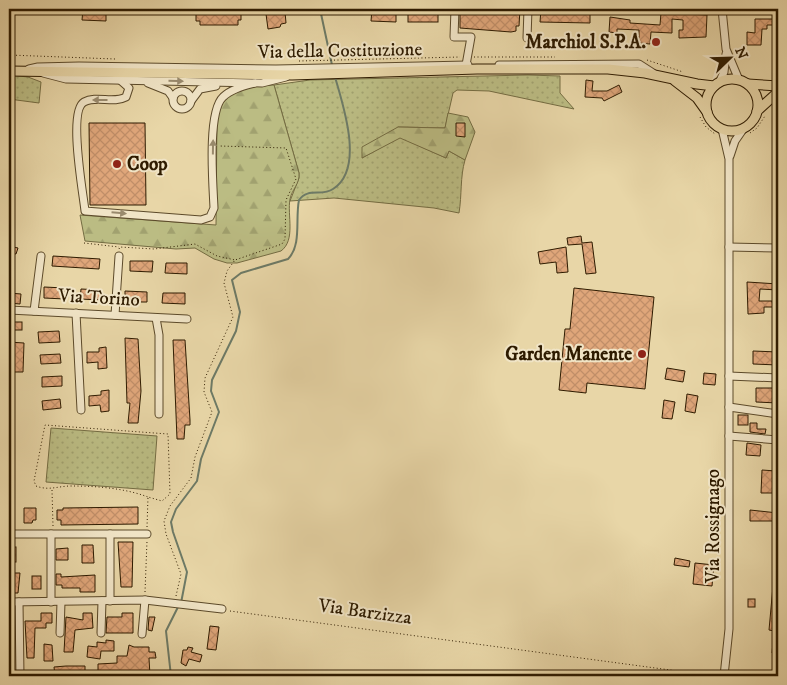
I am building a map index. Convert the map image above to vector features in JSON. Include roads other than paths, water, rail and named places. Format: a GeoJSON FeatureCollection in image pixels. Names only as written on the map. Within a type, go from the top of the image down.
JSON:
{"type":"FeatureCollection","features":[{"type":"Feature","properties":{"kind":"main road","name":"Via della Costituzione"},"geometry":{"type":"LineString","coordinates":[[9,71],[292,75],[326,67],[347,66],[554,69],[608,70],[658,76],[673,80],[717,84]]}},
{"type":"Feature","properties":{"kind":"main road"},"geometry":{"type":"LineString","coordinates":[[778,86],[729,79],[717,84],[708,95],[702,111],[720,133],[731,131],[745,132],[778,92]]}},
{"type":"Feature","properties":{"kind":"main road","name":"Via della Costituzione"},"geometry":{"type":"LineString","coordinates":[[673,80],[697,98],[702,111]]}},
{"type":"Feature","properties":{"kind":"main road"},"geometry":{"type":"LineString","coordinates":[[744,82],[756,96],[762,111]]}},
{"type":"Feature","properties":{"kind":"street"},"geometry":{"type":"LineString","coordinates":[[455,9],[454,36],[470,37],[466,65]]}},
{"type":"Feature","properties":{"kind":"street"},"geometry":{"type":"LineString","coordinates":[[527,38],[528,9]]}},
{"type":"Feature","properties":{"kind":"street"},"geometry":{"type":"LineString","coordinates":[[717,84],[725,66],[726,48],[722,9]]}},
{"type":"Feature","properties":{"kind":"street"},"geometry":{"type":"LineString","coordinates":[[726,48],[732,66],[744,82]]}},
{"type":"Feature","properties":{"kind":"street","name":"Via della Costituzione"},"geometry":{"type":"LineString","coordinates":[[347,66],[639,64],[658,76]]}},
{"type":"Feature","properties":{"kind":"street","name":"Via della Costituzione"},"geometry":{"type":"LineString","coordinates":[[20,72],[38,67],[79,66],[276,69],[326,67]]}},
{"type":"Feature","properties":{"kind":"street"},"geometry":{"type":"LineString","coordinates":[[41,72],[66,79],[255,83]]}},
{"type":"Feature","properties":{"kind":"street"},"geometry":{"type":"LineString","coordinates":[[120,80],[129,88],[126,98],[116,101],[83,102],[78,111],[78,158],[85,211],[206,220],[213,213],[214,208],[213,146],[217,104],[229,92],[255,83],[292,75]]}},
{"type":"Feature","properties":{"kind":"street"},"geometry":{"type":"LineString","coordinates":[[141,80],[161,87],[173,98],[174,104],[180,109],[186,108],[200,89],[230,82]]}},
{"type":"Feature","properties":{"kind":"street"},"geometry":{"type":"LineString","coordinates":[[173,98],[176,93],[182,91],[189,96],[191,101]]}},
{"type":"Feature","properties":{"kind":"street","name":"Via Rossignago"},"geometry":{"type":"LineString","coordinates":[[724,676],[729,630],[729,159],[735,141],[745,132]]}},
{"type":"Feature","properties":{"kind":"street","name":"Via Rossignago"},"geometry":{"type":"LineString","coordinates":[[720,133],[729,159]]}},
{"type":"Feature","properties":{"kind":"street"},"geometry":{"type":"LineString","coordinates":[[729,246],[778,248]]}},
{"type":"Feature","properties":{"kind":"street"},"geometry":{"type":"LineString","coordinates":[[34,311],[41,256]]}},
{"type":"Feature","properties":{"kind":"street"},"geometry":{"type":"LineString","coordinates":[[115,315],[119,256]]}},
{"type":"Feature","properties":{"kind":"street","name":"Via Torino"},"geometry":{"type":"LineString","coordinates":[[9,310],[187,319]]}},
{"type":"Feature","properties":{"kind":"street"},"geometry":{"type":"LineString","coordinates":[[76,313],[81,410]]}},
{"type":"Feature","properties":{"kind":"street"},"geometry":{"type":"LineString","coordinates":[[156,318],[159,335],[159,414]]}},
{"type":"Feature","properties":{"kind":"street"},"geometry":{"type":"LineString","coordinates":[[729,376],[778,378]]}},
{"type":"Feature","properties":{"kind":"street"},"geometry":{"type":"LineString","coordinates":[[729,407],[778,414]]}},
{"type":"Feature","properties":{"kind":"street"},"geometry":{"type":"LineString","coordinates":[[729,436],[778,440]]}},
{"type":"Feature","properties":{"kind":"street"},"geometry":{"type":"LineString","coordinates":[[9,534],[147,534]]}},
{"type":"Feature","properties":{"kind":"street"},"geometry":{"type":"LineString","coordinates":[[51,602],[52,534]]}},
{"type":"Feature","properties":{"kind":"street"},"geometry":{"type":"LineString","coordinates":[[101,633],[106,601],[110,534]]}},
{"type":"Feature","properties":{"kind":"street"},"geometry":{"type":"LineString","coordinates":[[142,634],[145,600]]}},
{"type":"Feature","properties":{"kind":"street"},"geometry":{"type":"LineString","coordinates":[[9,602],[145,600],[175,602],[222,610]]}},
{"type":"Feature","properties":{"kind":"street"},"geometry":{"type":"LineString","coordinates":[[19,602],[20,676]]}},
{"type":"Feature","properties":{"kind":"street"},"geometry":{"type":"LineString","coordinates":[[60,633],[61,602]]}},
{"type":"Feature","properties":{"kind":"waterway"},"geometry":{"type":"LineString","coordinates":[[320,9],[332,65]]}},
{"type":"Feature","properties":{"kind":"waterway"},"geometry":{"type":"LineString","coordinates":[[181,603],[187,572],[171,522],[176,509],[197,481],[201,459],[219,412],[211,391],[212,380],[236,331],[240,312],[232,280],[241,273],[288,259],[297,239],[299,200],[307,194],[329,191],[343,180],[348,167],[350,152],[349,136],[343,104],[335,77]]}},
{"type":"Feature","properties":{"kind":"waterway"},"geometry":{"type":"LineString","coordinates":[[171,676],[166,631],[178,607]]}},
{"type":"Feature","properties":{"kind":"place","name":"Marchiol S.P.A."},"geometry":{"type":"Point","coordinates":[656,42]}},
{"type":"Feature","properties":{"kind":"place","name":"Coop"},"geometry":{"type":"Point","coordinates":[117,164]}},
{"type":"Feature","properties":{"kind":"place","name":"Garden Manente"},"geometry":{"type":"Point","coordinates":[642,354]}}]}
